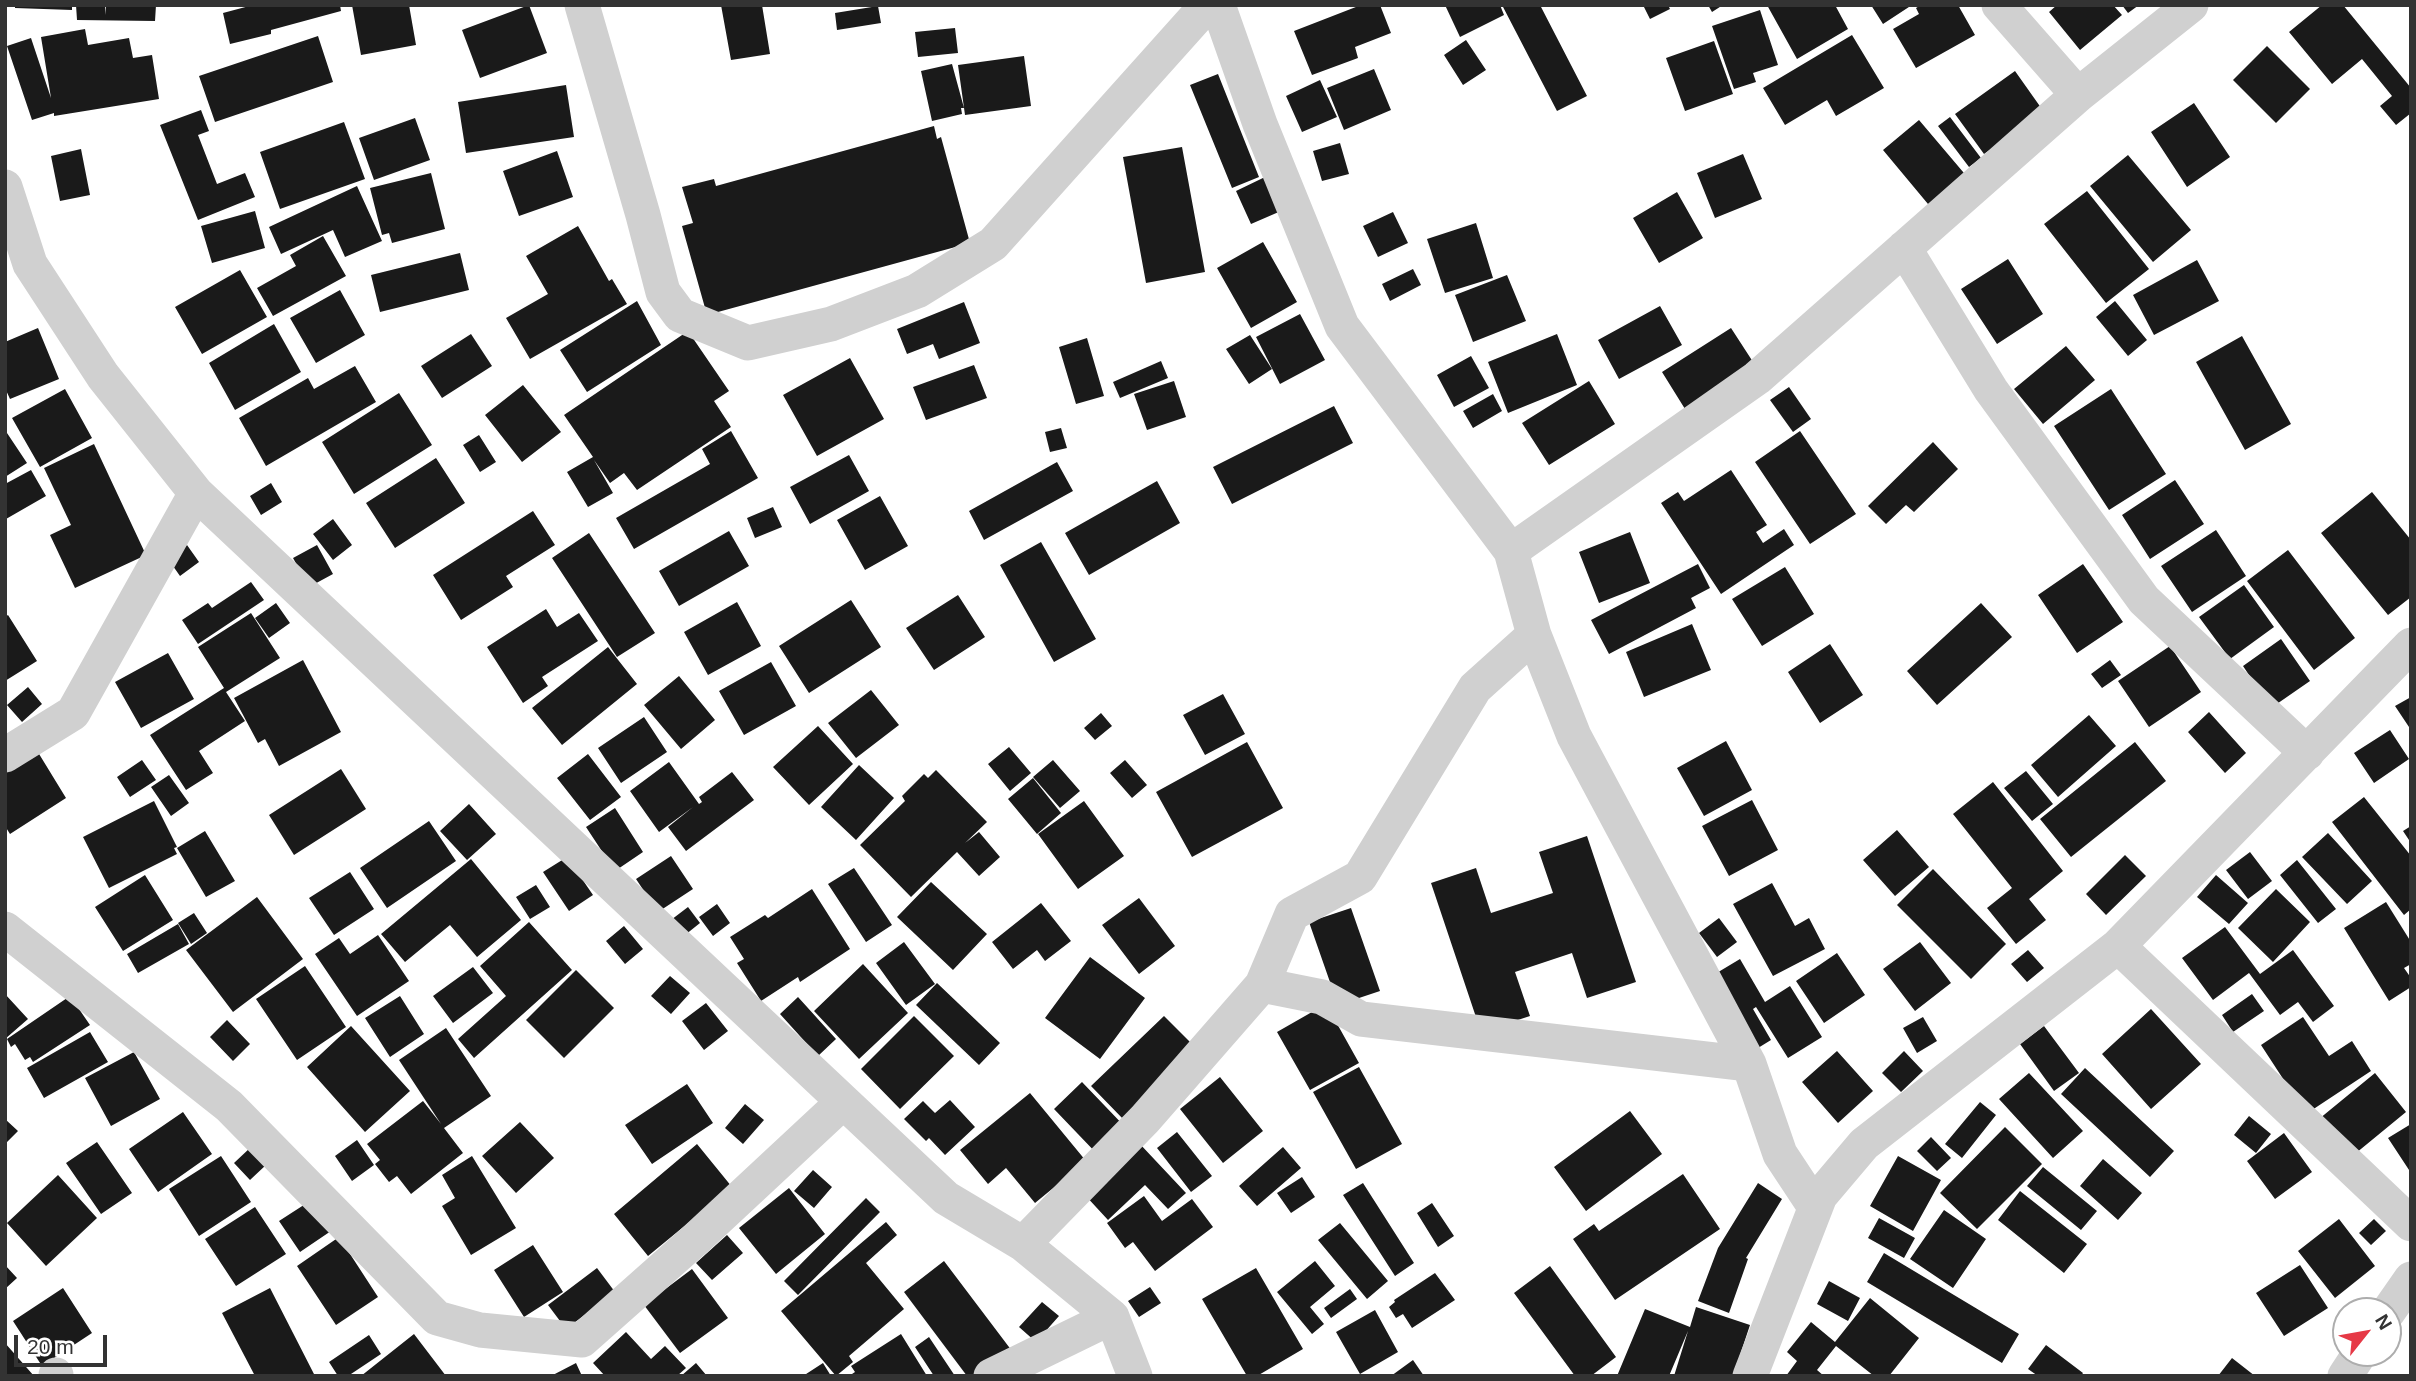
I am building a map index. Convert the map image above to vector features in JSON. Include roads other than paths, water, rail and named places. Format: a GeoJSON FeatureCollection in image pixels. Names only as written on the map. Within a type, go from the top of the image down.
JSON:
{"type":"FeatureCollection","features":[{"type":"Feature","properties":{"kind":"street"},"geometry":{"type":"LineString","coordinates":[[582,5],[640,202],[663,292],[680,315],[748,343],[831,324],[917,291],[993,244],[1207,5]]}},
{"type":"Feature","properties":{"kind":"street"},"geometry":{"type":"LineString","coordinates":[[1218,5],[1260,124],[1342,326],[1511,551],[1534,635],[1574,736],[1749,1064],[1780,1154],[1815,1207]]}},
{"type":"Feature","properties":{"kind":"street"},"geometry":{"type":"LineString","coordinates":[[1999,5],[2078,95]]}},
{"type":"Feature","properties":{"kind":"street"},"geometry":{"type":"LineString","coordinates":[[1511,551],[1757,378],[2078,95],[2191,5]]}},
{"type":"Feature","properties":{"kind":"street"},"geometry":{"type":"LineString","coordinates":[[5,187],[30,264],[103,376],[195,493],[946,1198],[1023,1244],[1112,1317],[1135,1376]]}},
{"type":"Feature","properties":{"kind":"street"},"geometry":{"type":"LineString","coordinates":[[1905,248],[1991,390],[2144,600],[2307,753]]}},
{"type":"Feature","properties":{"kind":"street"},"geometry":{"type":"LineString","coordinates":[[5,755],[73,713],[195,493]]}},
{"type":"Feature","properties":{"kind":"street"},"geometry":{"type":"LineString","coordinates":[[1023,1244],[1145,1119],[1262,985],[1292,914],[1360,877],[1475,688],[1534,635]]}},
{"type":"Feature","properties":{"kind":"street"},"geometry":{"type":"LineString","coordinates":[[1750,1376],[1819,1196],[1864,1144],[2118,946],[2411,645]]}},
{"type":"Feature","properties":{"kind":"street"},"geometry":{"type":"LineString","coordinates":[[5,929],[229,1106],[437,1318],[480,1330],[582,1340],[842,1103]]}},
{"type":"Feature","properties":{"kind":"street"},"geometry":{"type":"LineString","coordinates":[[2118,946],[2411,1224]]}},
{"type":"Feature","properties":{"kind":"street"},"geometry":{"type":"LineString","coordinates":[[1262,985],[1322,998],[1361,1019],[1749,1064]]}},
{"type":"Feature","properties":{"kind":"street"},"geometry":{"type":"LineString","coordinates":[[2398,1297],[2411,1279]]}},
{"type":"Feature","properties":{"kind":"street"},"geometry":{"type":"LineString","coordinates":[[991,1376],[1112,1317]]}}]}
